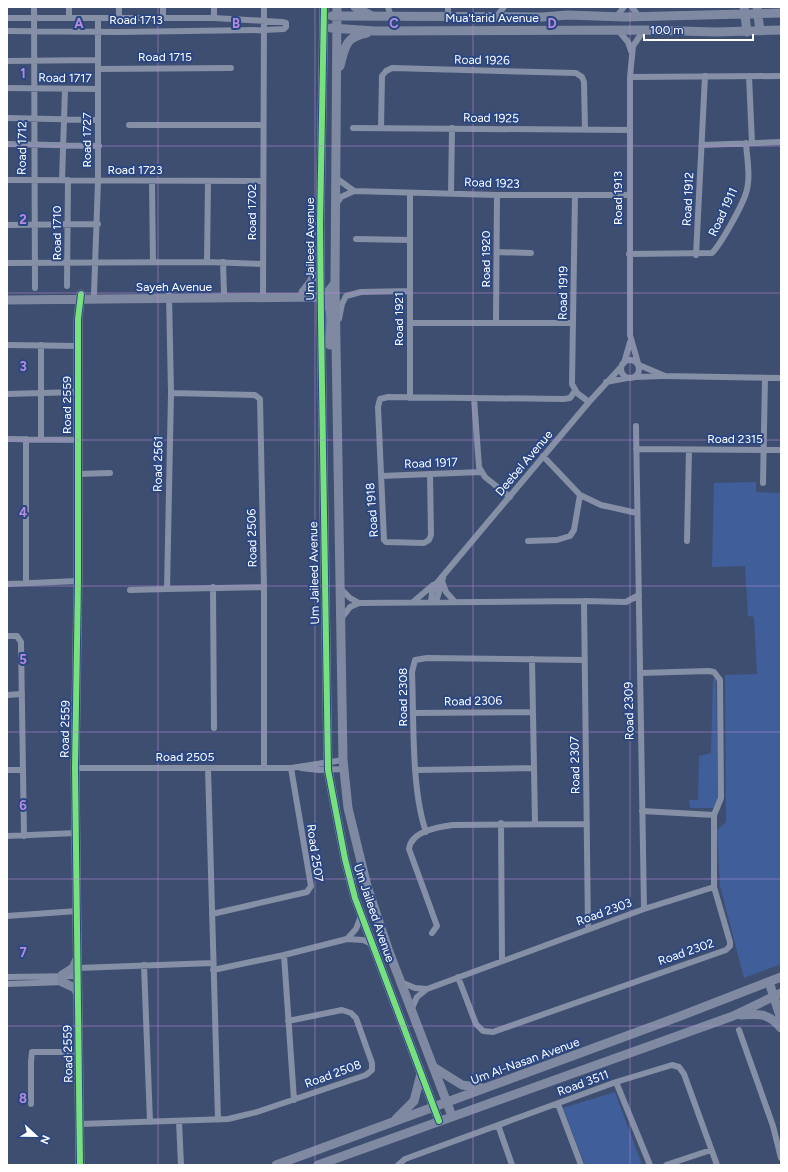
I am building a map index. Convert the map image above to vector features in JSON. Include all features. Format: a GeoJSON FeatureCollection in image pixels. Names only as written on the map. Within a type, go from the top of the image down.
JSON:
{"type":"FeatureCollection","features":[{"type":"Feature","properties":{"kind":"street","name":"Road 1712"},"geometry":{"type":"LineString","coordinates":[[34,7],[35,61],[33,180],[35,288]]}},
{"type":"Feature","properties":{"kind":"street"},"geometry":{"type":"LineString","coordinates":[[69,7],[69,18]]}},
{"type":"Feature","properties":{"kind":"street"},"geometry":{"type":"LineString","coordinates":[[119,7],[120,17]]}},
{"type":"Feature","properties":{"kind":"street"},"geometry":{"type":"LineString","coordinates":[[163,7],[163,18]]}},
{"type":"Feature","properties":{"kind":"street"},"geometry":{"type":"LineString","coordinates":[[214,7],[214,18]]}},
{"type":"Feature","properties":{"kind":"street","name":"Road 1702"},"geometry":{"type":"LineString","coordinates":[[263,295],[264,7]]}},
{"type":"Feature","properties":{"kind":"street"},"geometry":{"type":"LineString","coordinates":[[355,7],[373,17]]}},
{"type":"Feature","properties":{"kind":"street"},"geometry":{"type":"LineString","coordinates":[[388,7],[391,17]]}},
{"type":"Feature","properties":{"kind":"street"},"geometry":{"type":"LineString","coordinates":[[448,7],[448,17]]}},
{"type":"Feature","properties":{"kind":"street"},"geometry":{"type":"LineString","coordinates":[[497,16],[504,7]]}},
{"type":"Feature","properties":{"kind":"street"},"geometry":{"type":"LineString","coordinates":[[616,17],[624,7]]}},
{"type":"Feature","properties":{"kind":"street"},"geometry":{"type":"LineString","coordinates":[[632,7],[639,17]]}},
{"type":"Feature","properties":{"kind":"street"},"geometry":{"type":"LineString","coordinates":[[718,15],[730,11],[733,7]]}},
{"type":"Feature","properties":{"kind":"street"},"geometry":{"type":"LineString","coordinates":[[776,7],[781,9]]}},
{"type":"Feature","properties":{"kind":"street"},"geometry":{"type":"LineString","coordinates":[[745,10],[747,32]]}},
{"type":"Feature","properties":{"kind":"street","name":"Mua'tarid Avenue"},"geometry":{"type":"LineString","coordinates":[[324,11],[373,17],[542,17],[568,11],[616,17],[639,17],[696,11],[718,15],[745,10],[781,13]]}},
{"type":"Feature","properties":{"kind":"street"},"geometry":{"type":"LineString","coordinates":[[757,10],[760,31]]}},
{"type":"Feature","properties":{"kind":"street","name":"Um Jaileed Avenue"},"geometry":{"type":"LineString","coordinates":[[324,11],[321,321],[328,766],[345,859],[362,916],[439,1121]]}},
{"type":"Feature","properties":{"kind":"street","name":"Um Jaileed Avenue"},"geometry":{"type":"LineString","coordinates":[[337,12],[335,283],[343,764],[348,808],[367,886],[388,949],[403,983],[452,1116]]}},
{"type":"Feature","properties":{"kind":"street","name":"Road 1713"},"geometry":{"type":"LineString","coordinates":[[7,18],[214,18],[284,22],[286,25],[284,29],[264,30],[7,31]]}},
{"type":"Feature","properties":{"kind":"street","name":"Road 1727"},"geometry":{"type":"LineString","coordinates":[[94,296],[98,224],[98,18]]}},
{"type":"Feature","properties":{"kind":"street","name":"Mua'tarid Avenue"},"geometry":{"type":"LineString","coordinates":[[324,28],[375,31],[644,30],[747,32],[781,30]]}},
{"type":"Feature","properties":{"kind":"street","name":"Road 1913"},"geometry":{"type":"LineString","coordinates":[[618,30],[628,42],[631,54]]}},
{"type":"Feature","properties":{"kind":"street","name":"Road 1913"},"geometry":{"type":"LineString","coordinates":[[623,365],[630,342],[629,195],[631,54],[634,42],[644,30]]}},
{"type":"Feature","properties":{"kind":"street"},"geometry":{"type":"LineString","coordinates":[[336,83],[346,43],[355,36],[375,31]]}},
{"type":"Feature","properties":{"kind":"street"},"geometry":{"type":"LineString","coordinates":[[7,61],[98,60]]}},
{"type":"Feature","properties":{"kind":"street","name":"Road 1715"},"geometry":{"type":"LineString","coordinates":[[98,69],[231,68]]}},
{"type":"Feature","properties":{"kind":"street","name":"Road 1926"},"geometry":{"type":"LineString","coordinates":[[381,128],[382,76],[386,70],[392,68],[576,73],[582,77],[584,82],[586,130]]}},
{"type":"Feature","properties":{"kind":"street","name":"Road 1912"},"geometry":{"type":"LineString","coordinates":[[696,255],[705,76]]}},
{"type":"Feature","properties":{"kind":"street","name":"Road 1911"},"geometry":{"type":"LineString","coordinates":[[629,254],[696,255],[712,253],[719,246],[746,193],[749,143],[749,76]]}},
{"type":"Feature","properties":{"kind":"street"},"geometry":{"type":"LineString","coordinates":[[630,77],[781,76]]}},
{"type":"Feature","properties":{"kind":"street","name":"Road 1717"},"geometry":{"type":"LineString","coordinates":[[7,88],[64,90],[98,89]]}},
{"type":"Feature","properties":{"kind":"street","name":"Road 1710"},"geometry":{"type":"LineString","coordinates":[[64,90],[63,145],[69,225],[67,286]]}},
{"type":"Feature","properties":{"kind":"street"},"geometry":{"type":"LineString","coordinates":[[7,118],[98,120]]}},
{"type":"Feature","properties":{"kind":"street"},"geometry":{"type":"LineString","coordinates":[[129,125],[263,125]]}},
{"type":"Feature","properties":{"kind":"street","name":"Road 1925"},"geometry":{"type":"LineString","coordinates":[[353,128],[630,130]]}},
{"type":"Feature","properties":{"kind":"street"},"geometry":{"type":"LineString","coordinates":[[451,193],[452,128]]}},
{"type":"Feature","properties":{"kind":"street"},"geometry":{"type":"LineString","coordinates":[[702,144],[781,142]]}},
{"type":"Feature","properties":{"kind":"street"},"geometry":{"type":"LineString","coordinates":[[7,144],[99,146]]}},
{"type":"Feature","properties":{"kind":"street"},"geometry":{"type":"LineString","coordinates":[[336,178],[354,191],[342,197],[336,207]]}},
{"type":"Feature","properties":{"kind":"street","name":"Road 1723"},"geometry":{"type":"LineString","coordinates":[[7,180],[263,181]]}},
{"type":"Feature","properties":{"kind":"street"},"geometry":{"type":"LineString","coordinates":[[152,181],[153,262]]}},
{"type":"Feature","properties":{"kind":"street"},"geometry":{"type":"LineString","coordinates":[[207,262],[208,181]]}},
{"type":"Feature","properties":{"kind":"street","name":"Road 1923"},"geometry":{"type":"LineString","coordinates":[[354,191],[497,195],[629,195]]}},
{"type":"Feature","properties":{"kind":"street","name":"Road 1921"},"geometry":{"type":"LineString","coordinates":[[410,193],[410,398]]}},
{"type":"Feature","properties":{"kind":"street","name":"Road 1920"},"geometry":{"type":"LineString","coordinates":[[496,322],[497,195]]}},
{"type":"Feature","properties":{"kind":"street","name":"Road 1919"},"geometry":{"type":"LineString","coordinates":[[575,195],[572,384],[575,391]]}},
{"type":"Feature","properties":{"kind":"street"},"geometry":{"type":"LineString","coordinates":[[7,225],[98,224]]}},
{"type":"Feature","properties":{"kind":"street"},"geometry":{"type":"LineString","coordinates":[[356,239],[410,240]]}},
{"type":"Feature","properties":{"kind":"street"},"geometry":{"type":"LineString","coordinates":[[321,252],[306,294],[321,321]]}},
{"type":"Feature","properties":{"kind":"street"},"geometry":{"type":"LineString","coordinates":[[497,252],[531,253]]}},
{"type":"Feature","properties":{"kind":"street"},"geometry":{"type":"LineString","coordinates":[[223,262],[224,293]]}},
{"type":"Feature","properties":{"kind":"street"},"geometry":{"type":"LineString","coordinates":[[7,263],[223,262],[263,264]]}},
{"type":"Feature","properties":{"kind":"street"},"geometry":{"type":"LineString","coordinates":[[335,283],[322,294],[329,304],[331,389],[336,397]]}},
{"type":"Feature","properties":{"kind":"street"},"geometry":{"type":"LineString","coordinates":[[336,330],[342,304],[346,296],[361,292],[410,291]]}},
{"type":"Feature","properties":{"kind":"street","name":"Sayeh Avenue"},"geometry":{"type":"LineString","coordinates":[[169,296],[224,293],[263,295]]}},
{"type":"Feature","properties":{"kind":"street","name":"Sayeh Avenue"},"geometry":{"type":"LineString","coordinates":[[7,294],[77,297]]}},
{"type":"Feature","properties":{"kind":"street","name":"Sayeh Avenue"},"geometry":{"type":"LineString","coordinates":[[7,300],[94,296],[322,294]]}},
{"type":"Feature","properties":{"kind":"street","name":"Road 2561"},"geometry":{"type":"LineString","coordinates":[[167,589],[170,393],[169,296]]}},
{"type":"Feature","properties":{"kind":"street","name":"Road 2559"},"geometry":{"type":"LineString","coordinates":[[77,297],[78,581],[75,768],[80,1165]]}},
{"type":"Feature","properties":{"kind":"street"},"geometry":{"type":"LineString","coordinates":[[410,323],[573,323]]}},
{"type":"Feature","properties":{"kind":"street","name":"Road 1913"},"geometry":{"type":"LineString","coordinates":[[630,342],[638,364]]}},
{"type":"Feature","properties":{"kind":"street"},"geometry":{"type":"LineString","coordinates":[[7,345],[78,346]]}},
{"type":"Feature","properties":{"kind":"street"},"geometry":{"type":"LineString","coordinates":[[41,345],[41,439]]}},
{"type":"Feature","properties":{"kind":"street"},"geometry":{"type":"LineString","coordinates":[[627,378],[622,374],[623,365],[630,360],[665,376]]}},
{"type":"Feature","properties":{"kind":"street"},"geometry":{"type":"LineString","coordinates":[[636,377],[639,372],[638,364]]}},
{"type":"Feature","properties":{"kind":"street","name":"Deebel Avenue"},"geometry":{"type":"LineString","coordinates":[[434,602],[433,590],[441,581],[444,574],[606,382],[623,365]]}},
{"type":"Feature","properties":{"kind":"street"},"geometry":{"type":"LineString","coordinates":[[606,382],[636,377],[665,376],[781,378]]}},
{"type":"Feature","properties":{"kind":"street"},"geometry":{"type":"LineString","coordinates":[[763,483],[765,378]]}},
{"type":"Feature","properties":{"kind":"street"},"geometry":{"type":"LineString","coordinates":[[410,398],[564,399],[570,398],[575,391],[589,402]]}},
{"type":"Feature","properties":{"kind":"street"},"geometry":{"type":"LineString","coordinates":[[7,394],[78,392]]}},
{"type":"Feature","properties":{"kind":"street","name":"Road 2506"},"geometry":{"type":"LineString","coordinates":[[170,393],[259,396],[264,587],[264,768]]}},
{"type":"Feature","properties":{"kind":"street","name":"Road 1918"},"geometry":{"type":"LineString","coordinates":[[410,398],[388,397],[380,399],[378,407],[384,540],[389,543],[417,543],[429,540],[431,535],[430,474]]}},
{"type":"Feature","properties":{"kind":"street"},"geometry":{"type":"LineString","coordinates":[[474,398],[478,462],[481,472],[510,497]]}},
{"type":"Feature","properties":{"kind":"street","name":"Road 2309"},"geometry":{"type":"LineString","coordinates":[[636,426],[644,909]]}},
{"type":"Feature","properties":{"kind":"street"},"geometry":{"type":"LineString","coordinates":[[7,439],[78,440]]}},
{"type":"Feature","properties":{"kind":"street"},"geometry":{"type":"LineString","coordinates":[[26,439],[26,583]]}},
{"type":"Feature","properties":{"kind":"street","name":"Road 2315"},"geometry":{"type":"LineString","coordinates":[[636,449],[781,450]]}},
{"type":"Feature","properties":{"kind":"street"},"geometry":{"type":"LineString","coordinates":[[687,541],[689,450]]}},
{"type":"Feature","properties":{"kind":"street"},"geometry":{"type":"LineString","coordinates":[[543,456],[580,495],[601,505],[637,513]]}},
{"type":"Feature","properties":{"kind":"street"},"geometry":{"type":"LineString","coordinates":[[78,474],[110,472]]}},
{"type":"Feature","properties":{"kind":"street","name":"Road 1917"},"geometry":{"type":"LineString","coordinates":[[381,476],[481,472]]}},
{"type":"Feature","properties":{"kind":"street"},"geometry":{"type":"LineString","coordinates":[[528,541],[557,540],[570,536],[574,530],[580,495]]}},
{"type":"Feature","properties":{"kind":"street"},"geometry":{"type":"LineString","coordinates":[[7,584],[78,581]]}},
{"type":"Feature","properties":{"kind":"street"},"geometry":{"type":"LineString","coordinates":[[412,602],[441,581],[446,592],[455,602]]}},
{"type":"Feature","properties":{"kind":"street"},"geometry":{"type":"LineString","coordinates":[[213,587],[214,728]]}},
{"type":"Feature","properties":{"kind":"street"},"geometry":{"type":"LineString","coordinates":[[130,590],[264,587]]}},
{"type":"Feature","properties":{"kind":"street"},"geometry":{"type":"LineString","coordinates":[[339,587],[350,598],[359,603]]}},
{"type":"Feature","properties":{"kind":"street"},"geometry":{"type":"LineString","coordinates":[[340,620],[350,607],[359,603],[626,602],[638,595]]}},
{"type":"Feature","properties":{"kind":"street","name":"Road 2307"},"geometry":{"type":"LineString","coordinates":[[584,601],[588,929]]}},
{"type":"Feature","properties":{"kind":"street"},"geometry":{"type":"LineString","coordinates":[[7,636],[17,636],[21,642],[24,836]]}},
{"type":"Feature","properties":{"kind":"street","name":"Road 2308"},"geometry":{"type":"LineString","coordinates":[[426,832],[421,814],[416,770],[413,713],[413,663],[417,659],[427,658],[584,660]]}},
{"type":"Feature","properties":{"kind":"street"},"geometry":{"type":"LineString","coordinates":[[532,659],[535,823]]}},
{"type":"Feature","properties":{"kind":"street","name":"Road 2302"},"geometry":{"type":"LineString","coordinates":[[458,977],[479,1028],[488,1032],[493,1032],[726,950],[730,946],[714,887],[714,815],[722,798],[720,680],[718,675],[709,671],[640,673]]}},
{"type":"Feature","properties":{"kind":"street"},"geometry":{"type":"LineString","coordinates":[[7,695],[22,694]]}},
{"type":"Feature","properties":{"kind":"street","name":"Road 2306"},"geometry":{"type":"LineString","coordinates":[[413,713],[532,712]]}},
{"type":"Feature","properties":{"kind":"street","name":"Road 2505"},"geometry":{"type":"LineString","coordinates":[[75,768],[293,768],[343,764]]}},
{"type":"Feature","properties":{"kind":"street"},"geometry":{"type":"LineString","coordinates":[[208,768],[218,1120]]}},
{"type":"Feature","properties":{"kind":"street","name":"Road 2507"},"geometry":{"type":"LineString","coordinates":[[212,914],[307,892],[310,889],[311,886],[293,768]]}},
{"type":"Feature","properties":{"kind":"street"},"geometry":{"type":"LineString","coordinates":[[416,770],[533,768]]}},
{"type":"Feature","properties":{"kind":"street"},"geometry":{"type":"LineString","coordinates":[[7,770],[23,770]]}},
{"type":"Feature","properties":{"kind":"street"},"geometry":{"type":"LineString","coordinates":[[642,811],[714,815]]}},
{"type":"Feature","properties":{"kind":"street"},"geometry":{"type":"LineString","coordinates":[[432,933],[437,926],[410,849],[414,838],[426,832],[453,825],[501,823],[587,824]]}},
{"type":"Feature","properties":{"kind":"street"},"geometry":{"type":"LineString","coordinates":[[501,823],[502,961]]}},
{"type":"Feature","properties":{"kind":"street"},"geometry":{"type":"LineString","coordinates":[[7,836],[76,833]]}},
{"type":"Feature","properties":{"kind":"street","name":"Road 2303"},"geometry":{"type":"LineString","coordinates":[[403,983],[415,988],[427,988],[644,909],[714,887]]}},
{"type":"Feature","properties":{"kind":"street"},"geometry":{"type":"LineString","coordinates":[[7,916],[77,911]]}},
{"type":"Feature","properties":{"kind":"street"},"geometry":{"type":"LineString","coordinates":[[347,939],[356,929],[362,916]]}},
{"type":"Feature","properties":{"kind":"street"},"geometry":{"type":"LineString","coordinates":[[213,970],[284,955],[347,939],[360,939],[372,944]]}},
{"type":"Feature","properties":{"kind":"street","name":"Road 2508"},"geometry":{"type":"LineString","coordinates":[[284,955],[294,1100]]}},
{"type":"Feature","properties":{"kind":"street"},"geometry":{"type":"LineString","coordinates":[[62,979],[74,966],[78,956]]}},
{"type":"Feature","properties":{"kind":"street"},"geometry":{"type":"LineString","coordinates":[[7,984],[62,979],[78,975],[144,966],[213,963]]}},
{"type":"Feature","properties":{"kind":"street"},"geometry":{"type":"LineString","coordinates":[[144,966],[150,1122]]}},
{"type":"Feature","properties":{"kind":"street"},"geometry":{"type":"LineString","coordinates":[[7,977],[62,979],[75,988],[78,994]]}},
{"type":"Feature","properties":{"kind":"street","name":"Um Al-Nasan Avenue"},"geometry":{"type":"LineString","coordinates":[[276,1165],[769,982],[780,980]]}},
{"type":"Feature","properties":{"kind":"street"},"geometry":{"type":"LineString","coordinates":[[769,982],[777,994],[781,1019]]}},
{"type":"Feature","properties":{"kind":"street"},"geometry":{"type":"LineString","coordinates":[[412,1008],[419,995],[427,988]]}},
{"type":"Feature","properties":{"kind":"street"},"geometry":{"type":"LineString","coordinates":[[318,1165],[733,1016],[777,994]]}},
{"type":"Feature","properties":{"kind":"street","name":"Road 2508"},"geometry":{"type":"LineString","coordinates":[[80,1124],[218,1120],[237,1118],[366,1075],[372,1070],[373,1065],[356,1018],[348,1011],[339,1010],[288,1021]]}},
{"type":"Feature","properties":{"kind":"street"},"geometry":{"type":"LineString","coordinates":[[733,1016],[760,1013],[772,1018],[781,1028]]}},
{"type":"Feature","properties":{"kind":"street"},"geometry":{"type":"LineString","coordinates":[[739,1030],[773,1126],[781,1158]]}},
{"type":"Feature","properties":{"kind":"street","name":"Road 2559"},"geometry":{"type":"LineString","coordinates":[[31,1104],[30,1061],[32,1052],[78,1052]]}},
{"type":"Feature","properties":{"kind":"street","name":"Road 3511"},"geometry":{"type":"LineString","coordinates":[[398,1165],[405,1159],[498,1125],[616,1082],[672,1065],[679,1067],[684,1074],[717,1165]]}},
{"type":"Feature","properties":{"kind":"street"},"geometry":{"type":"LineString","coordinates":[[435,1068],[462,1085],[483,1088]]}},
{"type":"Feature","properties":{"kind":"street"},"geometry":{"type":"LineString","coordinates":[[392,1122],[414,1101],[421,1074]]}},
{"type":"Feature","properties":{"kind":"street"},"geometry":{"type":"LineString","coordinates":[[616,1082],[650,1165]]}},
{"type":"Feature","properties":{"kind":"street"},"geometry":{"type":"LineString","coordinates":[[558,1104],[581,1165]]}},
{"type":"Feature","properties":{"kind":"street"},"geometry":{"type":"LineString","coordinates":[[179,1121],[181,1165]]}},
{"type":"Feature","properties":{"kind":"street"},"geometry":{"type":"LineString","coordinates":[[498,1125],[512,1165]]}},
{"type":"Feature","properties":{"kind":"street"},"geometry":{"type":"LineString","coordinates":[[666,1165],[711,1150]]}},
{"type":"Feature","properties":{"kind":"shaded area"},"geometry":{"type":"Polygon","coordinates":[[[756,482],[756,492],[781,493],[781,964],[744,978],[720,886],[717,830],[726,822],[725,675],[757,674],[754,617],[748,616],[745,566],[712,567],[714,483],[756,482]]]}},
{"type":"Feature","properties":{"kind":"shaded area"},"geometry":{"type":"Polygon","coordinates":[[[713,679],[716,679],[718,803],[716,808],[690,808],[689,800],[698,800],[699,756],[711,753],[713,679]]]}},
{"type":"Feature","properties":{"kind":"shaded area"},"geometry":{"type":"Polygon","coordinates":[[[615,1092],[642,1165],[585,1165],[563,1108],[615,1092]]]}},
{"type":"Feature","properties":{"kind":"cycle path"},"geometry":{"type":"LineString","coordinates":[[324,7],[320,224],[328,770],[345,859],[355,898],[439,1121]]}},
{"type":"Feature","properties":{"kind":"cycle path"},"geometry":{"type":"LineString","coordinates":[[80,1165],[75,768],[78,581],[78,319],[81,294]]}}]}
